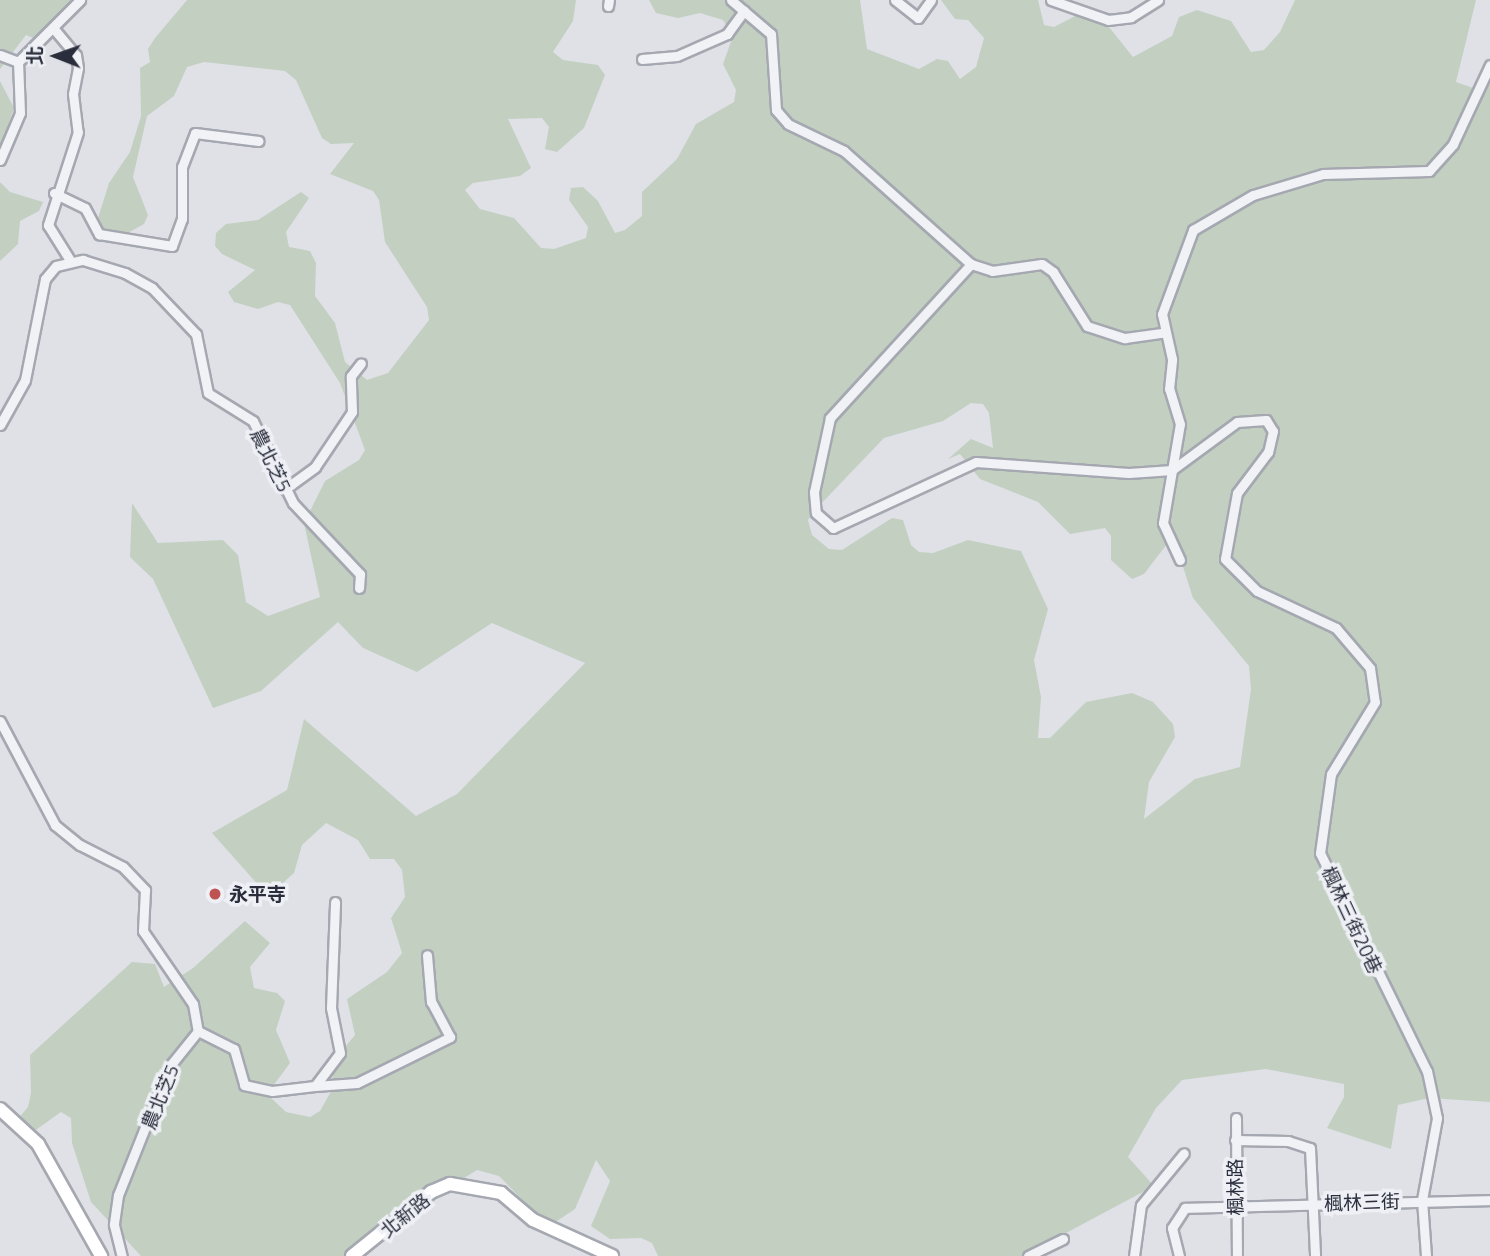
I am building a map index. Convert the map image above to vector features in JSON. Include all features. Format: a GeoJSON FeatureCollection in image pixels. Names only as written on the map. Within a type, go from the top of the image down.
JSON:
{"type":"FeatureCollection","features":[{"type":"Feature","properties":{"kind":"main road"},"geometry":{"type":"LineString","coordinates":[[0,1109],[38,1144],[100,1256]]}},
{"type":"Feature","properties":{"kind":"main road","name":"北新路"},"geometry":{"type":"LineString","coordinates":[[352,1256],[431,1192],[450,1184],[501,1193],[533,1220],[612,1256]]}},
{"type":"Feature","properties":{"kind":"street"},"geometry":{"type":"LineString","coordinates":[[0,160],[20,113],[18,62],[54,29],[80,0]]}},
{"type":"Feature","properties":{"kind":"street"},"geometry":{"type":"LineString","coordinates":[[731,0],[771,34],[776,110],[788,124],[844,151],[971,264],[992,271],[1042,264],[1053,272],[1087,326],[1125,338],[1162,333]]}},
{"type":"Feature","properties":{"kind":"street"},"geometry":{"type":"LineString","coordinates":[[895,0],[918,18],[931,0]]}},
{"type":"Feature","properties":{"kind":"street"},"geometry":{"type":"LineString","coordinates":[[1051,0],[1108,20],[1131,17],[1158,0]]}},
{"type":"Feature","properties":{"kind":"street"},"geometry":{"type":"LineString","coordinates":[[642,59],[677,56],[727,34],[744,11]]}},
{"type":"Feature","properties":{"kind":"street"},"geometry":{"type":"LineString","coordinates":[[0,425],[25,380],[45,279],[69,259],[48,225],[54,194],[78,132],[74,94],[78,68],[76,55],[54,29]]}},
{"type":"Feature","properties":{"kind":"street"},"geometry":{"type":"LineString","coordinates":[[0,55],[18,62]]}},
{"type":"Feature","properties":{"kind":"street"},"geometry":{"type":"LineString","coordinates":[[1180,561],[1163,523],[1180,424],[1169,389],[1170,344],[1162,333],[1168,286],[1193,230],[1253,195],[1323,174],[1429,171],[1453,144],[1490,65]]}},
{"type":"Feature","properties":{"kind":"street"},"geometry":{"type":"LineString","coordinates":[[54,194],[85,208],[99,234],[172,246],[182,219],[182,167],[195,133],[259,141]]}},
{"type":"Feature","properties":{"kind":"street","name":"農北芝5"},"geometry":{"type":"LineString","coordinates":[[69,259],[125,273],[152,288],[196,334],[208,394],[253,421],[285,489],[360,574],[359,588]]}},
{"type":"Feature","properties":{"kind":"street"},"geometry":{"type":"LineString","coordinates":[[971,264],[830,418],[814,492],[822,523],[833,528],[976,463],[1129,473],[1172,470]]}},
{"type":"Feature","properties":{"kind":"street"},"geometry":{"type":"LineString","coordinates":[[285,489],[315,467],[352,412],[351,376],[361,363]]}},
{"type":"Feature","properties":{"kind":"street","name":"楓林三街20巷"},"geometry":{"type":"LineString","coordinates":[[1172,470],[1237,422],[1266,420],[1273,431],[1268,452],[1237,493],[1225,559],[1258,591],[1336,628],[1370,668],[1374,702],[1331,774],[1320,853],[1366,940],[1386,997],[1427,1071],[1437,1118],[1422,1200]]}},
{"type":"Feature","properties":{"kind":"street"},"geometry":{"type":"LineString","coordinates":[[0,721],[55,825],[80,845],[122,867],[145,890],[144,931],[193,1004],[198,1031],[234,1049],[244,1085],[272,1091],[357,1083],[450,1037],[430,1002],[427,955]]}},
{"type":"Feature","properties":{"kind":"street"},"geometry":{"type":"LineString","coordinates":[[315,1086],[340,1054],[331,1008],[335,902]]}},
{"type":"Feature","properties":{"kind":"street","name":"農北芝5"},"geometry":{"type":"LineString","coordinates":[[122,1256],[114,1225],[118,1195],[169,1067],[198,1031]]}},
{"type":"Feature","properties":{"kind":"street","name":"楓林路"},"geometry":{"type":"LineString","coordinates":[[1236,1118],[1234,1206],[1237,1256]]}},
{"type":"Feature","properties":{"kind":"street"},"geometry":{"type":"LineString","coordinates":[[1235,1140],[1288,1141],[1311,1148],[1315,1256]]}},
{"type":"Feature","properties":{"kind":"street"},"geometry":{"type":"LineString","coordinates":[[1133,1256],[1141,1205],[1184,1153]]}},
{"type":"Feature","properties":{"kind":"street"},"geometry":{"type":"LineString","coordinates":[[1422,1200],[1426,1256]]}},
{"type":"Feature","properties":{"kind":"street","name":"楓林三街"},"geometry":{"type":"LineString","coordinates":[[1179,1256],[1172,1228],[1185,1208],[1490,1200]]}},
{"type":"Feature","properties":{"kind":"street"},"geometry":{"type":"LineString","coordinates":[[1028,1256],[1063,1239]]}},
{"type":"Feature","properties":{"kind":"green space"},"geometry":{"type":"Polygon","coordinates":[[[0,0],[74,0],[60,14],[48,44],[26,35],[0,69],[0,0]]]}},
{"type":"Feature","properties":{"kind":"green space"},"geometry":{"type":"Polygon","coordinates":[[[187,0],[576,0],[573,21],[553,52],[563,60],[598,65],[605,75],[584,128],[557,152],[545,149],[549,127],[542,118],[508,119],[531,168],[520,176],[473,183],[465,190],[480,209],[514,218],[541,248],[554,249],[586,238],[588,227],[569,200],[571,188],[583,187],[598,201],[615,233],[625,230],[642,216],[642,192],[677,159],[696,124],[734,102],[736,90],[723,64],[733,36],[723,20],[700,13],[678,18],[656,13],[649,0],[860,0],[867,49],[919,69],[937,59],[948,61],[960,79],[976,67],[984,38],[968,20],[955,19],[941,0],[1038,0],[1044,25],[1054,27],[1081,13],[1101,17],[1133,57],[1172,36],[1179,17],[1197,10],[1231,21],[1251,52],[1264,50],[1280,32],[1295,0],[1476,0],[1456,82],[1476,89],[1490,85],[1490,1102],[1429,1098],[1398,1105],[1391,1149],[1327,1128],[1344,1097],[1344,1084],[1266,1069],[1182,1080],[1156,1108],[1128,1157],[1154,1186],[1023,1256],[658,1256],[652,1243],[641,1238],[610,1239],[591,1226],[610,1181],[596,1160],[575,1209],[557,1221],[546,1224],[499,1176],[477,1170],[368,1238],[356,1256],[141,1256],[91,1202],[72,1143],[71,1118],[61,1112],[26,1137],[15,1135],[13,1125],[28,1107],[31,1093],[30,1055],[132,962],[155,964],[164,987],[193,968],[245,921],[270,943],[250,967],[254,988],[277,993],[285,1001],[276,1030],[290,1063],[267,1094],[286,1112],[310,1117],[320,1111],[333,1088],[332,1063],[355,1035],[347,999],[387,972],[402,953],[391,918],[405,897],[402,870],[394,859],[370,859],[358,840],[326,823],[302,845],[294,873],[268,896],[212,833],[287,790],[304,719],[416,816],[457,794],[585,663],[492,623],[417,672],[363,648],[338,622],[261,691],[213,708],[153,579],[130,557],[132,503],[158,543],[223,540],[238,555],[246,602],[268,616],[320,597],[304,523],[325,481],[359,460],[365,450],[340,383],[290,305],[278,302],[258,309],[234,302],[228,292],[255,270],[222,254],[215,246],[216,233],[226,224],[258,220],[301,192],[309,198],[286,232],[289,247],[310,251],[316,263],[315,296],[335,323],[345,362],[367,380],[388,373],[429,320],[427,307],[385,242],[379,200],[373,191],[330,174],[354,143],[331,144],[322,138],[296,80],[285,71],[204,62],[187,67],[174,96],[147,116],[133,177],[148,215],[144,224],[126,234],[102,230],[98,218],[109,183],[130,152],[141,116],[140,68],[150,62],[148,49],[187,0]],[[971,403],[943,421],[884,438],[816,509],[808,520],[812,535],[829,549],[842,550],[892,518],[903,520],[911,545],[919,552],[933,553],[968,540],[1021,551],[1048,609],[1034,660],[1041,697],[1038,738],[1050,738],[1086,702],[1132,693],[1153,702],[1173,724],[1175,737],[1149,782],[1144,819],[1195,779],[1240,767],[1251,689],[1249,666],[1193,598],[1177,548],[1167,544],[1144,574],[1132,579],[1111,560],[1111,536],[1105,528],[1070,534],[1038,502],[980,479],[960,454],[948,459],[971,439],[993,448],[989,413],[983,404],[971,403]]]}},
{"type":"Feature","properties":{"kind":"green space"},"geometry":{"type":"Polygon","coordinates":[[[0,81],[14,108],[0,148],[0,81]]]}},
{"type":"Feature","properties":{"kind":"green space"},"geometry":{"type":"Polygon","coordinates":[[[0,182],[10,192],[43,202],[39,211],[20,221],[18,244],[0,261],[0,182]]]}},
{"type":"Feature","properties":{"kind":"place","name":"永平寺"},"geometry":{"type":"Point","coordinates":[215,894]}}]}
